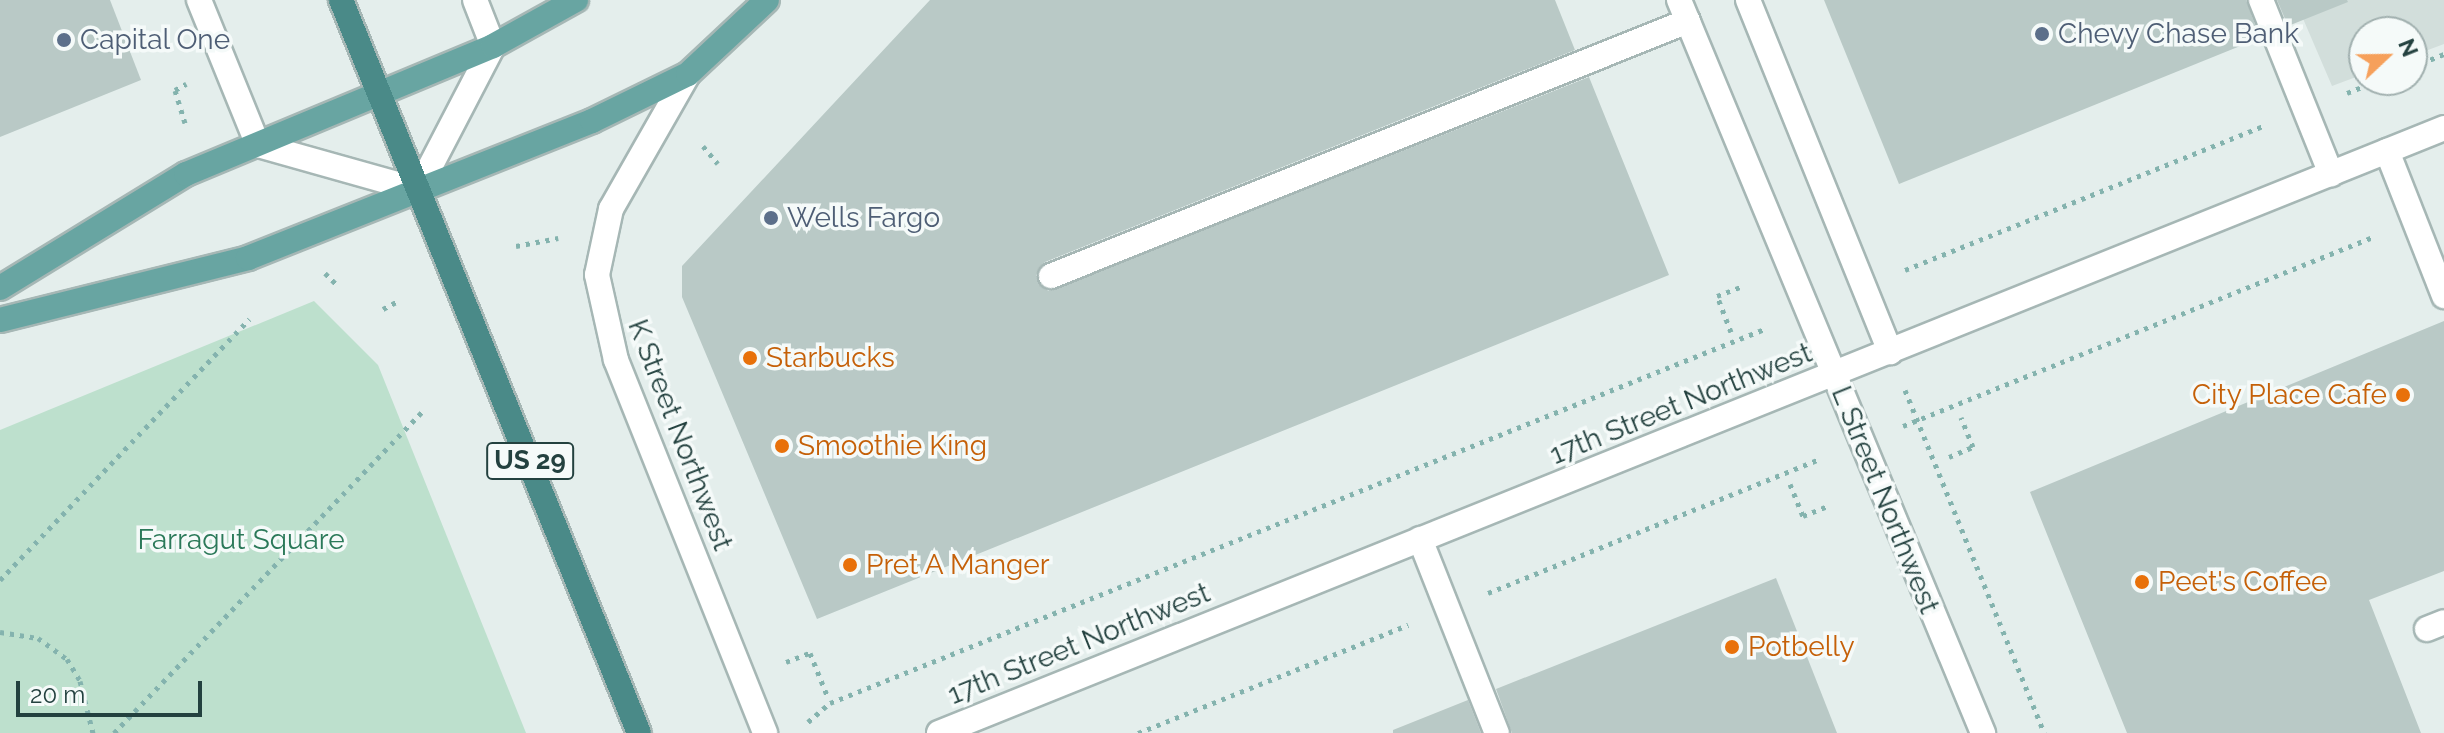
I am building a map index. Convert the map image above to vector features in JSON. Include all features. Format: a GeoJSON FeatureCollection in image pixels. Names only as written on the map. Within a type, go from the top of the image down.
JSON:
{"type":"FeatureCollection","features":[{"type":"Feature","properties":{"kind":"highway","name":"US 29"},"geometry":{"type":"LineString","coordinates":[[341,0],[639,733]]}},
{"type":"Feature","properties":{"kind":"main road"},"geometry":{"type":"LineString","coordinates":[[199,0],[258,145]]}},
{"type":"Feature","properties":{"kind":"main road"},"geometry":{"type":"LineString","coordinates":[[418,190],[493,46],[475,0]]}},
{"type":"Feature","properties":{"kind":"main road"},"geometry":{"type":"LineString","coordinates":[[0,288],[186,174],[493,46],[576,0]]}},
{"type":"Feature","properties":{"kind":"main road"},"geometry":{"type":"LineString","coordinates":[[0,320],[248,258],[592,121],[688,74],[767,0]]}},
{"type":"Feature","properties":{"kind":"main road"},"geometry":{"type":"LineString","coordinates":[[1748,0],[1890,352]]}},
{"type":"Feature","properties":{"kind":"main road"},"geometry":{"type":"LineString","coordinates":[[2261,0],[2331,174]]}},
{"type":"Feature","properties":{"kind":"main road"},"geometry":{"type":"LineString","coordinates":[[1051,276],[1683,11]]}},
{"type":"Feature","properties":{"kind":"main road","name":"L Street Northwest"},"geometry":{"type":"LineString","coordinates":[[1683,11],[1983,733]]}},
{"type":"Feature","properties":{"kind":"main road","name":"K Street Northwest"},"geometry":{"type":"LineString","coordinates":[[688,74],[611,209],[597,275],[616,360],[765,733]]}},
{"type":"Feature","properties":{"kind":"main road","name":"17th Street Northwest"},"geometry":{"type":"LineString","coordinates":[[939,733],[2444,128]]}},
{"type":"Feature","properties":{"kind":"main road"},"geometry":{"type":"LineString","coordinates":[[258,145],[418,190]]}},
{"type":"Feature","properties":{"kind":"main road"},"geometry":{"type":"LineString","coordinates":[[2387,151],[2444,296]]}},
{"type":"Feature","properties":{"kind":"main road"},"geometry":{"type":"LineString","coordinates":[[1420,539],[1497,733]]}},
{"type":"Feature","properties":{"kind":"path"},"geometry":{"type":"LineString","coordinates":[[175,90],[185,123]]}},
{"type":"Feature","properties":{"kind":"path"},"geometry":{"type":"LineString","coordinates":[[1893,275],[2348,92]]}},
{"type":"Feature","properties":{"kind":"path"},"geometry":{"type":"LineString","coordinates":[[703,146],[718,164]]}},
{"type":"Feature","properties":{"kind":"path"},"geometry":{"type":"LineString","coordinates":[[1937,413],[2415,220]]}},
{"type":"Feature","properties":{"kind":"path"},"geometry":{"type":"LineString","coordinates":[[516,246],[563,237]]}},
{"type":"Feature","properties":{"kind":"path"},"geometry":{"type":"LineString","coordinates":[[325,273],[336,284]]}},
{"type":"Feature","properties":{"kind":"path"},"geometry":{"type":"LineString","coordinates":[[1731,332],[1717,296],[1740,287]]}},
{"type":"Feature","properties":{"kind":"path"},"geometry":{"type":"LineString","coordinates":[[383,309],[396,302]]}},
{"type":"Feature","properties":{"kind":"path"},"geometry":{"type":"LineString","coordinates":[[0,580],[249,319]]}},
{"type":"Feature","properties":{"kind":"path"},"geometry":{"type":"LineString","coordinates":[[796,733],[830,703],[1760,331]]}},
{"type":"Feature","properties":{"kind":"path"},"geometry":{"type":"LineString","coordinates":[[1890,352],[2044,733]]}},
{"type":"Feature","properties":{"kind":"path"},"geometry":{"type":"LineString","coordinates":[[114,733],[425,409]]}},
{"type":"Feature","properties":{"kind":"path"},"geometry":{"type":"LineString","coordinates":[[1949,457],[1973,447],[1961,417]]}},
{"type":"Feature","properties":{"kind":"path"},"geometry":{"type":"LineString","coordinates":[[1790,484],[1803,516],[1830,505]]}},
{"type":"Feature","properties":{"kind":"path"},"geometry":{"type":"LineString","coordinates":[[0,632],[38,638],[67,659],[80,681],[93,733]]}},
{"type":"Feature","properties":{"kind":"path"},"geometry":{"type":"LineString","coordinates":[[773,668],[810,653],[827,695]]}},
{"type":"Feature","properties":{"kind":"shaded area"},"geometry":{"type":"Polygon","coordinates":[[[2295,0],[2444,0],[2444,44],[2428,50],[2428,16],[2348,16],[2348,80],[2332,86],[2295,0]]]}},
{"type":"Feature","properties":{"kind":"green space","name":"Farragut Square"},"geometry":{"type":"Polygon","coordinates":[[[314,301],[378,365],[526,733],[0,733],[0,430],[314,301]]]}},
{"type":"Feature","properties":{"kind":"building"},"geometry":{"type":"Polygon","coordinates":[[[0,0],[110,0],[141,80],[0,137],[0,0]]]}},
{"type":"Feature","properties":{"kind":"building"},"geometry":{"type":"Polygon","coordinates":[[[930,0],[1555,0],[1575,50],[1045,262],[1036,275],[1048,291],[1589,77],[1669,275],[817,619],[682,297],[682,266],[930,0]]]}},
{"type":"Feature","properties":{"kind":"building"},"geometry":{"type":"Polygon","coordinates":[[[1824,0],[2246,0],[2260,38],[1899,184],[1824,0]]]}},
{"type":"Feature","properties":{"kind":"building"},"geometry":{"type":"Polygon","coordinates":[[[2277,0],[2347,0],[2348,2],[2288,26],[2277,0]]]}},
{"type":"Feature","properties":{"kind":"building"},"geometry":{"type":"Polygon","coordinates":[[[2444,321],[2444,571],[2369,600],[2421,733],[2127,733],[2030,492],[2444,321]]]}},
{"type":"Feature","properties":{"kind":"building"},"geometry":{"type":"Polygon","coordinates":[[[1776,578],[1837,733],[1512,733],[1496,689],[1776,578]]]}},
{"type":"Feature","properties":{"kind":"building"},"geometry":{"type":"Polygon","coordinates":[[[1468,700],[1481,733],[1393,733],[1393,730],[1468,700]]]}},
{"type":"Feature","properties":{"kind":"place","name":"Chevy Chase Bank"},"geometry":{"type":"Point","coordinates":[2042,34]}},
{"type":"Feature","properties":{"kind":"place","name":"Capital One"},"geometry":{"type":"Point","coordinates":[64,40]}},
{"type":"Feature","properties":{"kind":"place","name":"Wells Fargo"},"geometry":{"type":"Point","coordinates":[771,218]}},
{"type":"Feature","properties":{"kind":"place","name":"Starbucks"},"geometry":{"type":"Point","coordinates":[750,358]}},
{"type":"Feature","properties":{"kind":"place","name":"City Place Cafe"},"geometry":{"type":"Point","coordinates":[2403,395]}},
{"type":"Feature","properties":{"kind":"place","name":"Smoothie King"},"geometry":{"type":"Point","coordinates":[782,446]}},
{"type":"Feature","properties":{"kind":"place","name":"Pret A Manger"},"geometry":{"type":"Point","coordinates":[850,565]}},
{"type":"Feature","properties":{"kind":"place","name":"Peet's Coffee"},"geometry":{"type":"Point","coordinates":[2142,582]}},
{"type":"Feature","properties":{"kind":"place","name":"Potbelly"},"geometry":{"type":"Point","coordinates":[1732,647]}}]}
